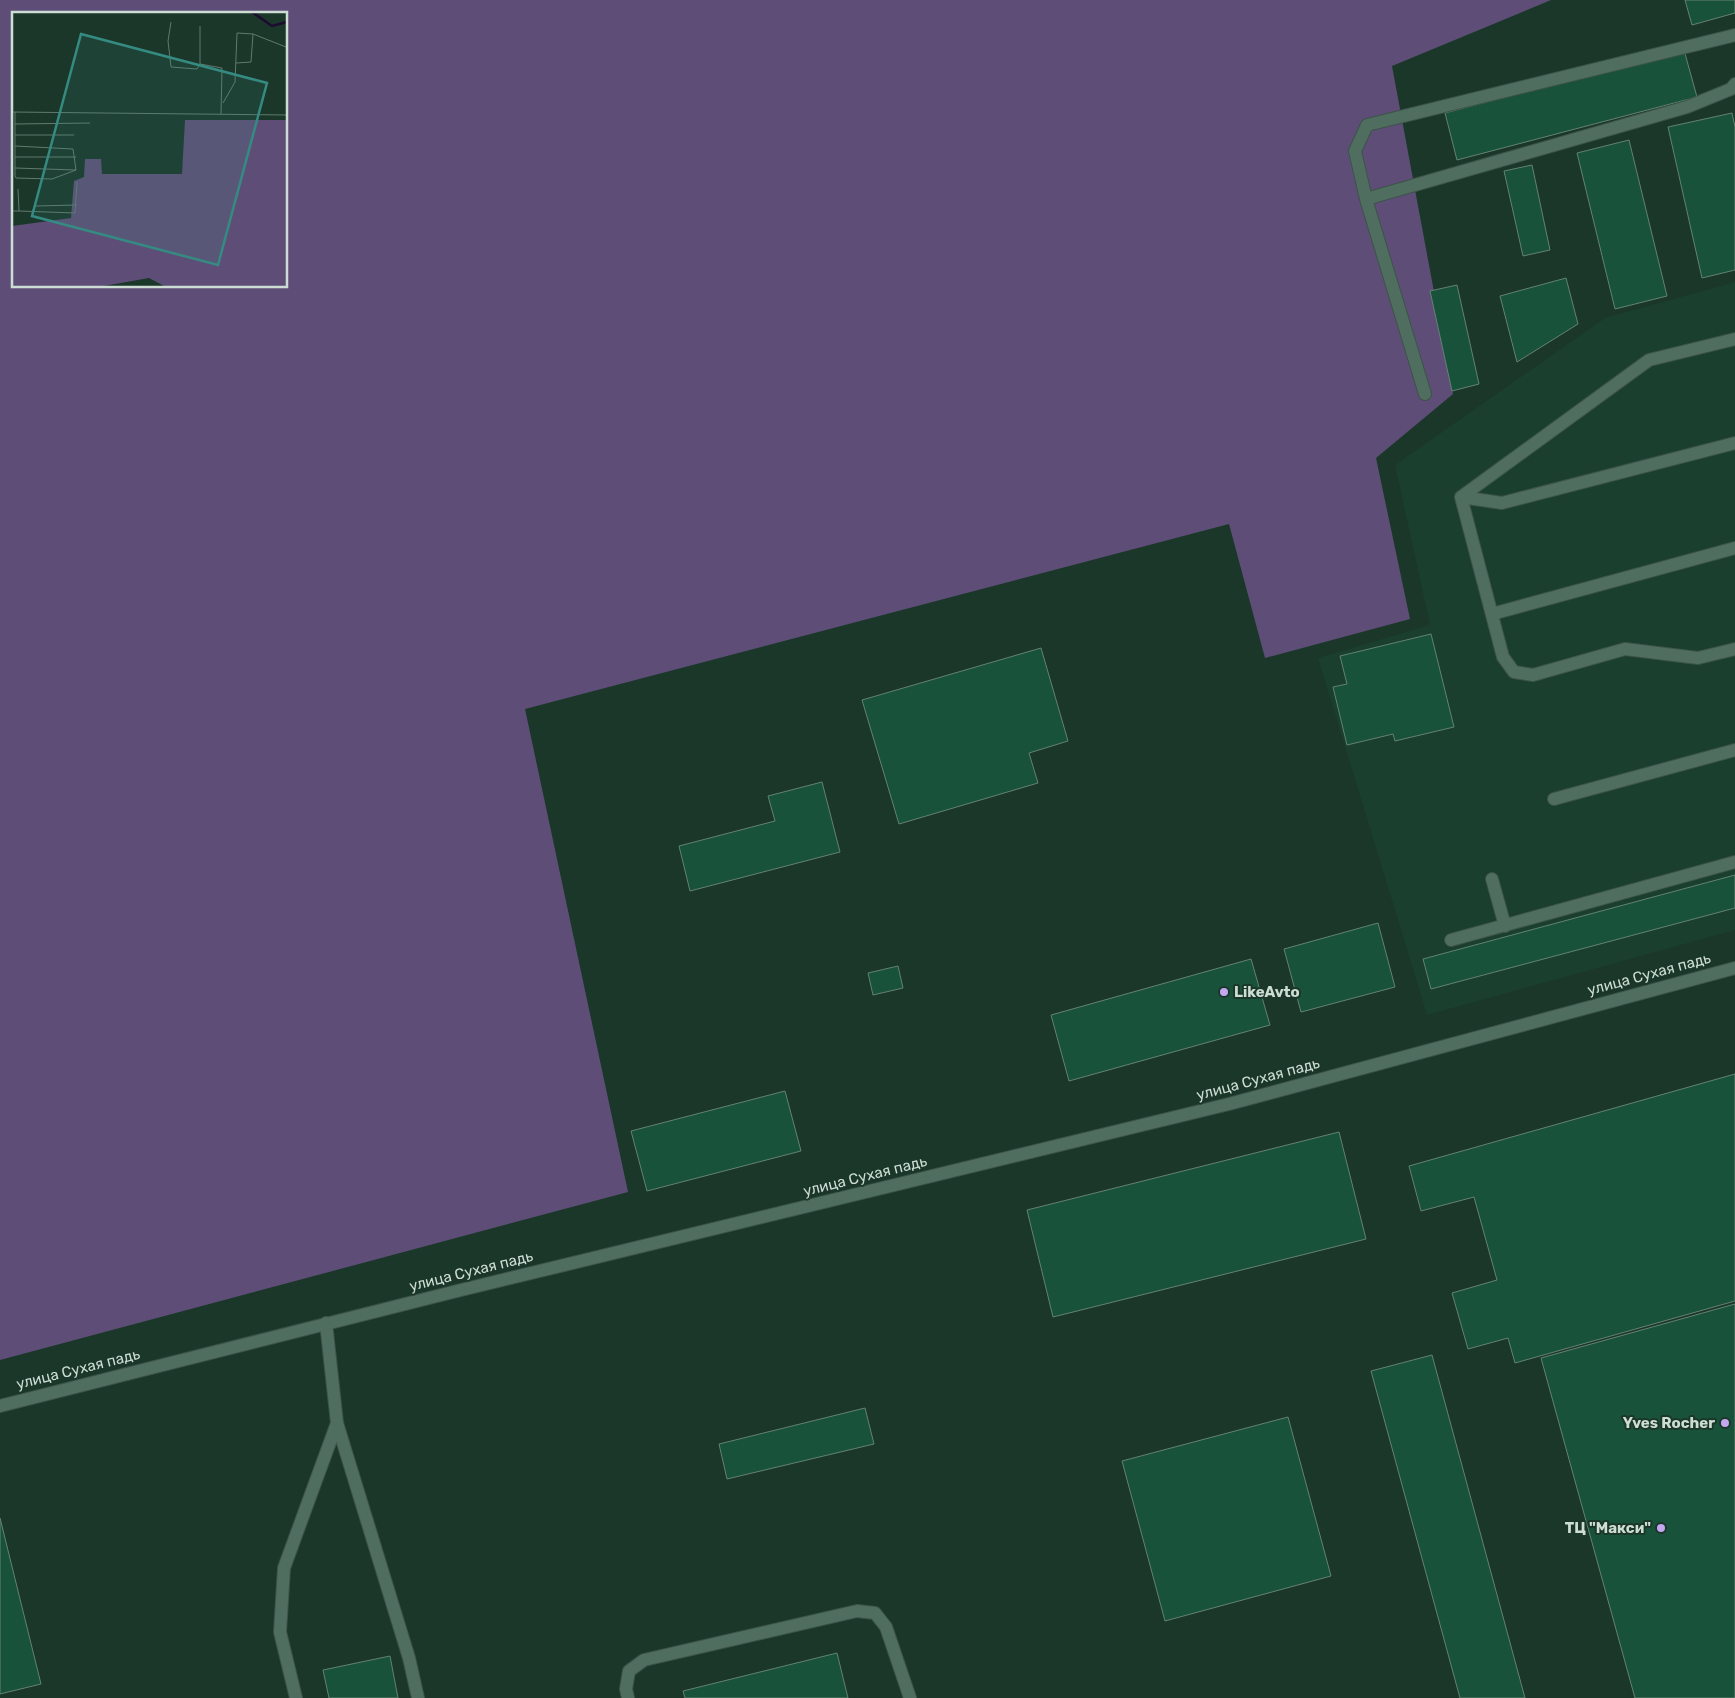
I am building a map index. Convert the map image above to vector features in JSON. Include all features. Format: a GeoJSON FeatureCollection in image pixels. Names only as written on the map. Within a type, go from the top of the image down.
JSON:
{"type":"FeatureCollection","features":[{"type":"Feature","properties":{"kind":"street"},"geometry":{"type":"LineString","coordinates":[[1425,394],[1366,199],[1356,151],[1368,125],[1735,35]]}},
{"type":"Feature","properties":{"kind":"street"},"geometry":{"type":"LineString","coordinates":[[1366,199],[1687,107],[1731,89],[1735,84]]}},
{"type":"Feature","properties":{"kind":"street"},"geometry":{"type":"LineString","coordinates":[[1461,497],[1649,360],[1735,339]]}},
{"type":"Feature","properties":{"kind":"street"},"geometry":{"type":"LineString","coordinates":[[1461,497],[1502,503],[1735,444]]}},
{"type":"Feature","properties":{"kind":"street"},"geometry":{"type":"LineString","coordinates":[[1461,497],[1503,657],[1514,672],[1533,675],[1625,649],[1698,658],[1735,649]]}},
{"type":"Feature","properties":{"kind":"street"},"geometry":{"type":"LineString","coordinates":[[1492,614],[1735,548]]}},
{"type":"Feature","properties":{"kind":"street"},"geometry":{"type":"LineString","coordinates":[[1554,799],[1735,750]]}},
{"type":"Feature","properties":{"kind":"street"},"geometry":{"type":"LineString","coordinates":[[1451,940],[1735,862]]}},
{"type":"Feature","properties":{"kind":"street"},"geometry":{"type":"LineString","coordinates":[[1492,878],[1505,926]]}},
{"type":"Feature","properties":{"kind":"street","name":"улица Сухая падь"},"geometry":{"type":"LineString","coordinates":[[0,1406],[326,1323],[1229,1104],[1735,968]]}},
{"type":"Feature","properties":{"kind":"street"},"geometry":{"type":"LineString","coordinates":[[326,1323],[337,1423],[408,1658],[418,1698]]}},
{"type":"Feature","properties":{"kind":"street"},"geometry":{"type":"LineString","coordinates":[[296,1698],[280,1632],[284,1568],[337,1423]]}},
{"type":"Feature","properties":{"kind":"street"},"geometry":{"type":"LineString","coordinates":[[628,1698],[626,1689],[629,1671],[644,1660],[857,1611],[875,1613],[886,1627],[910,1698]]}},
{"type":"Feature","properties":{"kind":"shaded area"},"geometry":{"type":"Polygon","coordinates":[[[0,0],[1551,0],[1392,66],[1453,394],[1376,458],[1410,619],[1265,658],[1229,524],[525,709],[628,1192],[0,1360],[0,0]]]}},
{"type":"Feature","properties":{"kind":"shaded area"},"geometry":{"type":"Polygon","coordinates":[[[1735,282],[1735,930],[1427,1015],[1318,658],[1430,625],[1395,465],[1605,318],[1735,282]]]}},
{"type":"Feature","properties":{"kind":"building"},"geometry":{"type":"Polygon","coordinates":[[[1685,0],[1735,0],[1735,13],[1692,25],[1685,0]]]}},
{"type":"Feature","properties":{"kind":"building"},"geometry":{"type":"Polygon","coordinates":[[[1684,50],[1697,97],[1457,160],[1445,113],[1684,50]]]}},
{"type":"Feature","properties":{"kind":"building"},"geometry":{"type":"Polygon","coordinates":[[[1732,113],[1735,127],[1735,270],[1702,278],[1668,127],[1732,113]]]}},
{"type":"Feature","properties":{"kind":"building"},"geometry":{"type":"Polygon","coordinates":[[[1629,140],[1667,296],[1615,309],[1577,153],[1629,140]]]}},
{"type":"Feature","properties":{"kind":"building"},"geometry":{"type":"Polygon","coordinates":[[[1532,165],[1550,250],[1523,256],[1504,171],[1532,165]]]}},
{"type":"Feature","properties":{"kind":"building"},"geometry":{"type":"Polygon","coordinates":[[[1566,278],[1578,324],[1517,362],[1500,296],[1566,278]]]}},
{"type":"Feature","properties":{"kind":"building"},"geometry":{"type":"Polygon","coordinates":[[[1457,285],[1479,384],[1452,391],[1430,291],[1457,285]]]}},
{"type":"Feature","properties":{"kind":"building"},"geometry":{"type":"Polygon","coordinates":[[[1431,634],[1454,727],[1395,741],[1393,734],[1347,745],[1333,687],[1347,684],[1340,656],[1431,634]]]}},
{"type":"Feature","properties":{"kind":"building"},"geometry":{"type":"Polygon","coordinates":[[[1041,648],[1068,741],[1029,753],[1038,783],[899,824],[862,700],[1041,648]]]}},
{"type":"Feature","properties":{"kind":"building"},"geometry":{"type":"Polygon","coordinates":[[[822,782],[840,852],[690,891],[679,846],[775,821],[768,796],[822,782]]]}},
{"type":"Feature","properties":{"kind":"building"},"geometry":{"type":"Polygon","coordinates":[[[1735,875],[1735,908],[1431,989],[1423,959],[1735,875]]]}},
{"type":"Feature","properties":{"kind":"building"},"geometry":{"type":"Polygon","coordinates":[[[1378,923],[1395,987],[1301,1012],[1284,949],[1378,923]]]}},
{"type":"Feature","properties":{"kind":"building"},"geometry":{"type":"Polygon","coordinates":[[[1251,959],[1270,1025],[1069,1081],[1051,1015],[1251,959]]]}},
{"type":"Feature","properties":{"kind":"building"},"geometry":{"type":"Polygon","coordinates":[[[898,966],[903,988],[873,995],[868,973],[898,966]]]}},
{"type":"Feature","properties":{"kind":"building"},"geometry":{"type":"Polygon","coordinates":[[[1735,1074],[1735,1301],[1515,1363],[1508,1338],[1468,1349],[1452,1293],[1497,1280],[1474,1197],[1421,1211],[1409,1166],[1735,1074]]]}},
{"type":"Feature","properties":{"kind":"building"},"geometry":{"type":"Polygon","coordinates":[[[785,1091],[801,1151],[647,1191],[631,1131],[785,1091]]]}},
{"type":"Feature","properties":{"kind":"building"},"geometry":{"type":"Polygon","coordinates":[[[1339,1132],[1366,1239],[1053,1317],[1027,1210],[1339,1132]]]}},
{"type":"Feature","properties":{"kind":"building","name":"ТЦ \"Макси\""},"geometry":{"type":"Polygon","coordinates":[[[1735,1304],[1735,1698],[1635,1698],[1541,1358],[1735,1304]]]}},
{"type":"Feature","properties":{"kind":"building"},"geometry":{"type":"Polygon","coordinates":[[[1432,1355],[1525,1698],[1460,1698],[1371,1371],[1432,1355]]]}},
{"type":"Feature","properties":{"kind":"building"},"geometry":{"type":"Polygon","coordinates":[[[865,1408],[874,1444],[727,1479],[719,1444],[865,1408]]]}},
{"type":"Feature","properties":{"kind":"building"},"geometry":{"type":"Polygon","coordinates":[[[1288,1417],[1331,1576],[1165,1621],[1122,1461],[1288,1417]]]}},
{"type":"Feature","properties":{"kind":"building"},"geometry":{"type":"Polygon","coordinates":[[[0,1518],[41,1684],[0,1694],[0,1518]]]}},
{"type":"Feature","properties":{"kind":"building"},"geometry":{"type":"Polygon","coordinates":[[[837,1653],[848,1698],[685,1698],[683,1691],[837,1653]]]}},
{"type":"Feature","properties":{"kind":"building"},"geometry":{"type":"Polygon","coordinates":[[[390,1656],[398,1698],[329,1698],[323,1670],[390,1656]]]}},
{"type":"Feature","properties":{"kind":"place","name":"LikeAvto"},"geometry":{"type":"Point","coordinates":[1224,992]}},
{"type":"Feature","properties":{"kind":"place","name":"Yves Rocher"},"geometry":{"type":"Point","coordinates":[1725,1423]}},
{"type":"Feature","properties":{"kind":"place","name":"ТЦ \"Макси\""},"geometry":{"type":"Point","coordinates":[1661,1528]}}]}
